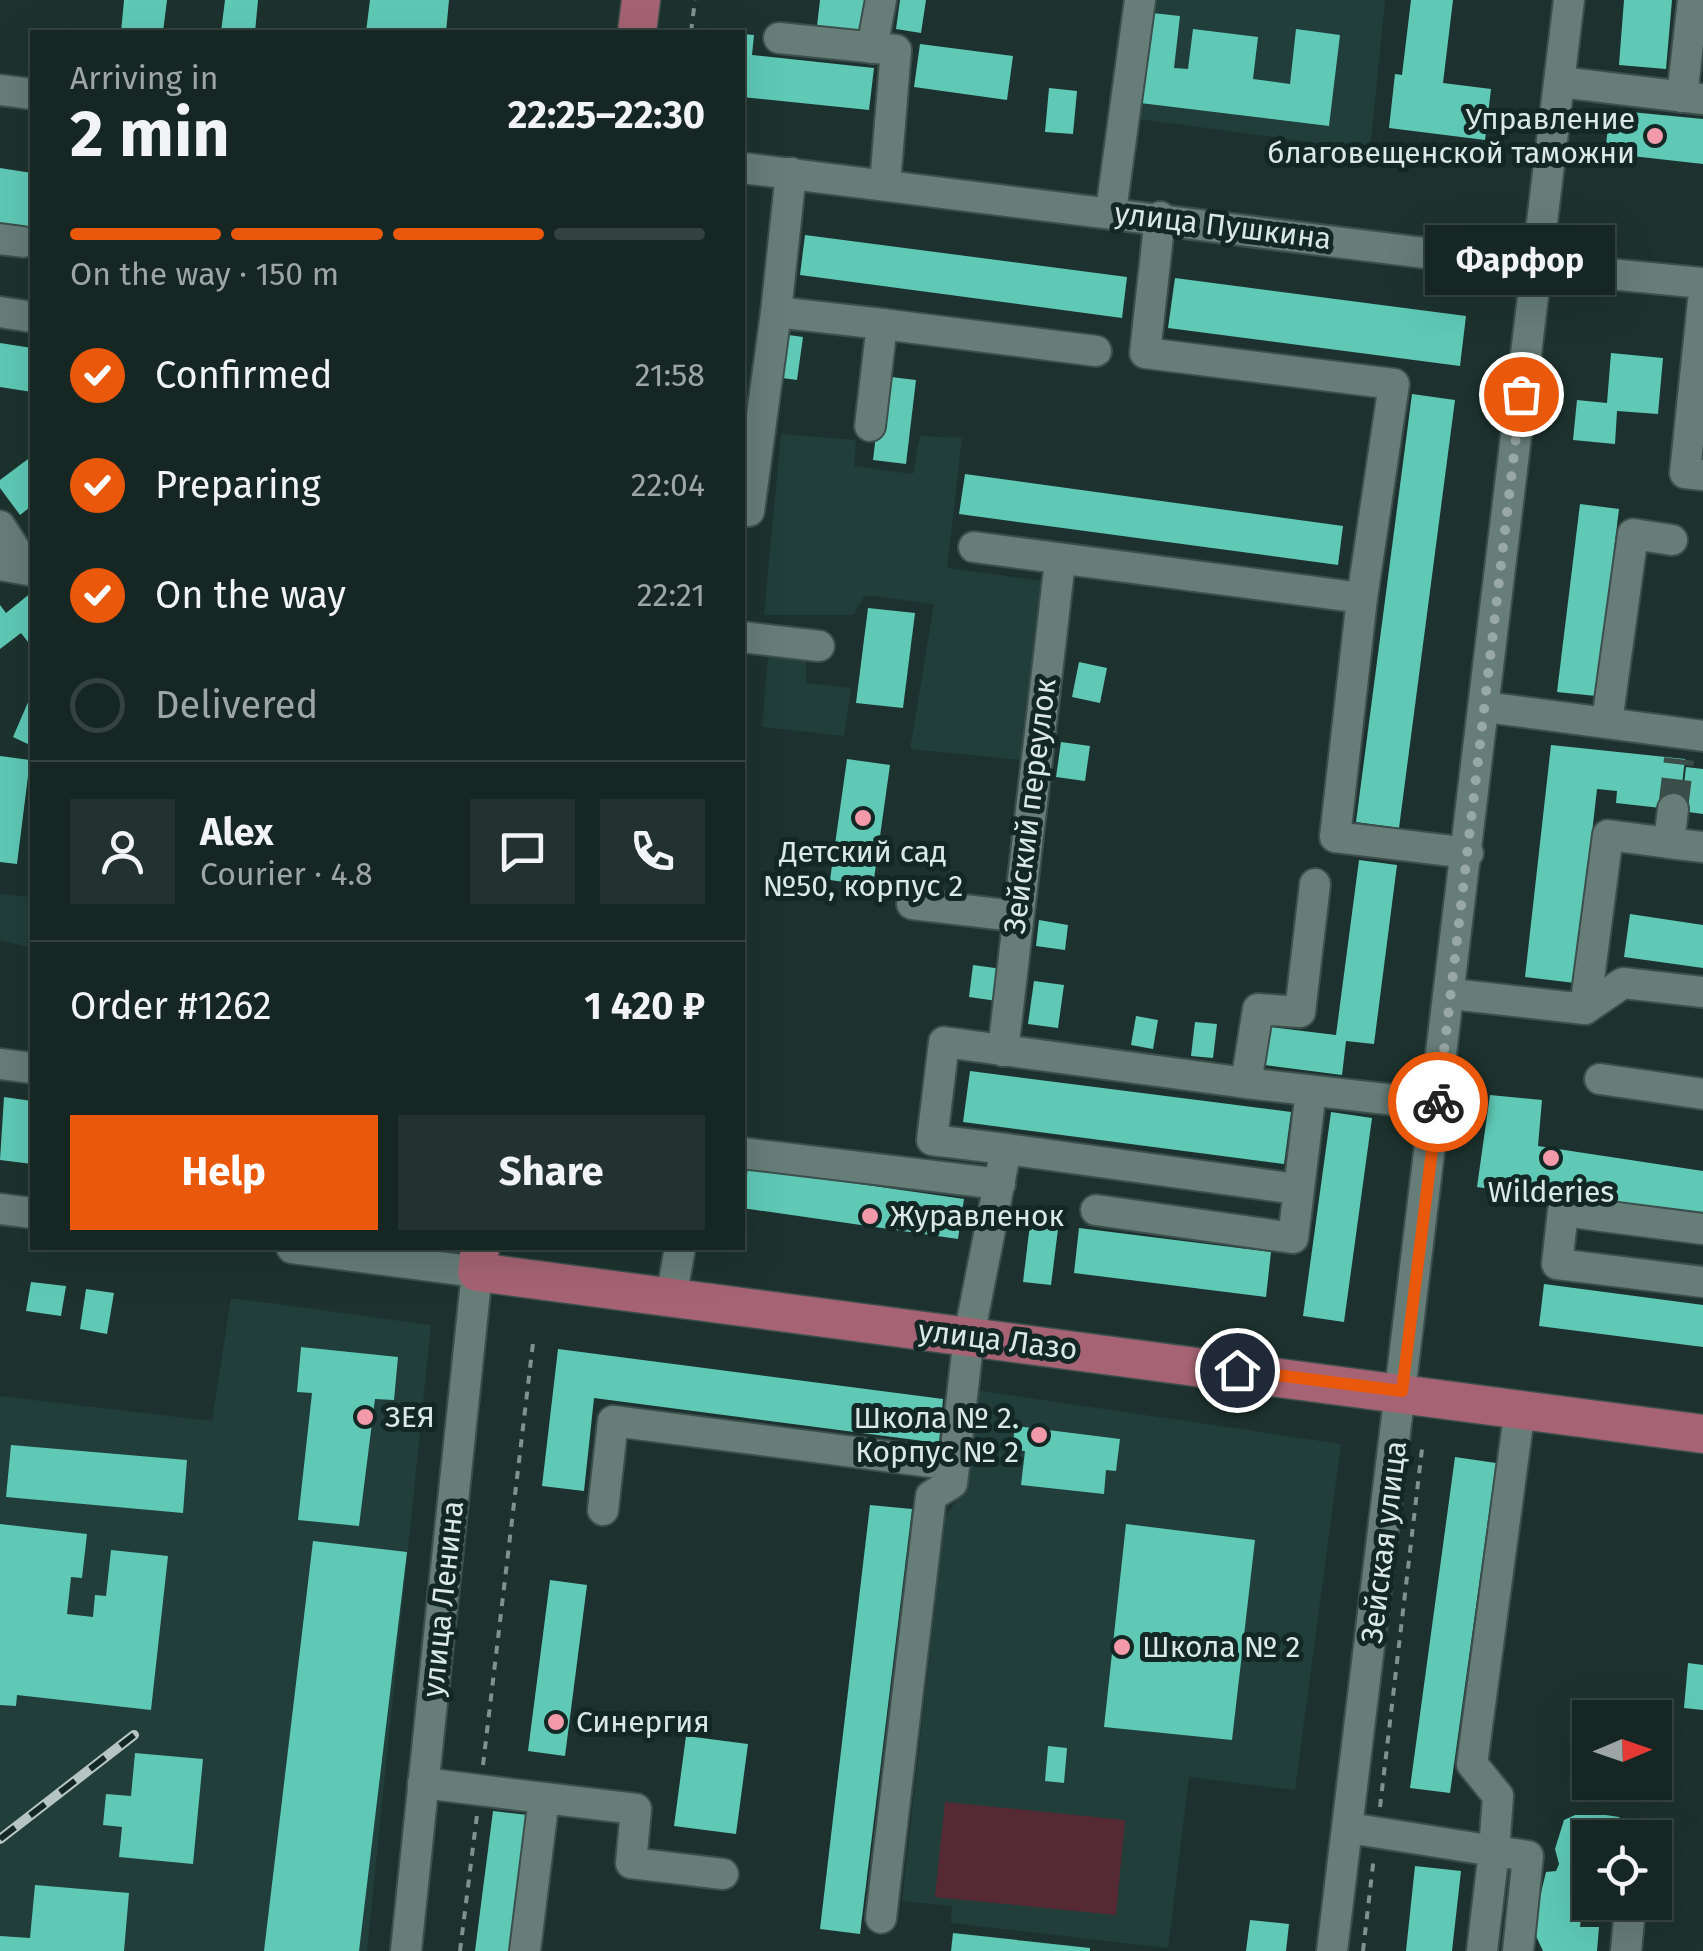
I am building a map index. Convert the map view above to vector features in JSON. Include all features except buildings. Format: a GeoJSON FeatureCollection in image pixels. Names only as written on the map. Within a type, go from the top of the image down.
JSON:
{"type":"FeatureCollection","features":[{"type":"Feature","properties":{"kind":"main road"},"geometry":{"type":"LineString","coordinates":[[636,30],[641,0]]}},
{"type":"Feature","properties":{"kind":"main road","name":"улица Лазо"},"geometry":{"type":"LineString","coordinates":[[478,1260],[671,1298],[1402,1391],[1703,1434]]}},
{"type":"Feature","properties":{"kind":"street"},"geometry":{"type":"LineString","coordinates":[[872,48],[880,0]]}},
{"type":"Feature","properties":{"kind":"street"},"geometry":{"type":"LineString","coordinates":[[1111,212],[1140,0]]}},
{"type":"Feature","properties":{"kind":"street","name":"Зейская улица"},"geometry":{"type":"LineString","coordinates":[[1332,1951],[1363,1830],[1402,1391],[1570,0]]}},
{"type":"Feature","properties":{"kind":"street"},"geometry":{"type":"LineString","coordinates":[[1560,82],[1692,98],[1692,0]]}},
{"type":"Feature","properties":{"kind":"street"},"geometry":{"type":"LineString","coordinates":[[779,38],[896,50],[885,184]]}},
{"type":"Feature","properties":{"kind":"street"},"geometry":{"type":"LineString","coordinates":[[0,90],[30,94]]}},
{"type":"Feature","properties":{"kind":"street","name":"улица Пушкина"},"geometry":{"type":"LineString","coordinates":[[745,168],[1538,267],[1703,283]]}},
{"type":"Feature","properties":{"kind":"street"},"geometry":{"type":"LineString","coordinates":[[749,510],[791,173]]}},
{"type":"Feature","properties":{"kind":"street"},"geometry":{"type":"LineString","coordinates":[[1160,217],[1145,353],[1394,384],[1362,598],[1336,836],[1468,853]]}},
{"type":"Feature","properties":{"kind":"street"},"geometry":{"type":"LineString","coordinates":[[1703,301],[1685,473],[1703,475]]}},
{"type":"Feature","properties":{"kind":"street"},"geometry":{"type":"LineString","coordinates":[[0,312],[30,316]]}},
{"type":"Feature","properties":{"kind":"street"},"geometry":{"type":"LineString","coordinates":[[776,312],[1096,352]]}},
{"type":"Feature","properties":{"kind":"street"},"geometry":{"type":"LineString","coordinates":[[870,426],[882,324]]}},
{"type":"Feature","properties":{"kind":"street"},"geometry":{"type":"LineString","coordinates":[[0,526],[28,570],[0,565]]}},
{"type":"Feature","properties":{"kind":"street"},"geometry":{"type":"LineString","coordinates":[[1607,722],[1633,534],[1672,540]]}},
{"type":"Feature","properties":{"kind":"street"},"geometry":{"type":"LineString","coordinates":[[974,547],[1362,598]]}},
{"type":"Feature","properties":{"kind":"street","name":"Зейский переулок"},"geometry":{"type":"LineString","coordinates":[[1002,1051],[1060,560]]}},
{"type":"Feature","properties":{"kind":"street"},"geometry":{"type":"LineString","coordinates":[[745,637],[819,646]]}},
{"type":"Feature","properties":{"kind":"street"},"geometry":{"type":"LineString","coordinates":[[1486,707],[1607,722],[1688,742]]}},
{"type":"Feature","properties":{"kind":"street"},"geometry":{"type":"LineString","coordinates":[[1669,843],[1673,809]]}},
{"type":"Feature","properties":{"kind":"street"},"geometry":{"type":"LineString","coordinates":[[1584,1009],[1608,835],[1703,847]]}},
{"type":"Feature","properties":{"kind":"street"},"geometry":{"type":"LineString","coordinates":[[1246,1084],[1258,1009],[1300,1012],[1315,884]]}},
{"type":"Feature","properties":{"kind":"street"},"geometry":{"type":"LineString","coordinates":[[912,904],[1015,916]]}},
{"type":"Feature","properties":{"kind":"street"},"geometry":{"type":"LineString","coordinates":[[1452,994],[1584,1009],[1623,983],[1703,992]]}},
{"type":"Feature","properties":{"kind":"street"},"geometry":{"type":"LineString","coordinates":[[1297,1188],[932,1140],[944,1042],[1438,1106]]}},
{"type":"Feature","properties":{"kind":"street"},"geometry":{"type":"LineString","coordinates":[[0,1064],[30,1068]]}},
{"type":"Feature","properties":{"kind":"street"},"geometry":{"type":"LineString","coordinates":[[1600,1079],[1703,1094]]}},
{"type":"Feature","properties":{"kind":"street"},"geometry":{"type":"LineString","coordinates":[[1096,1210],[1293,1238],[1311,1090]]}},
{"type":"Feature","properties":{"kind":"street"},"geometry":{"type":"LineString","coordinates":[[881,1918],[932,1496],[952,1483],[969,1336],[1006,1149]]}},
{"type":"Feature","properties":{"kind":"street"},"geometry":{"type":"LineString","coordinates":[[745,1152],[1000,1184]]}},
{"type":"Feature","properties":{"kind":"street"},"geometry":{"type":"LineString","coordinates":[[0,1209],[30,1213]]}},
{"type":"Feature","properties":{"kind":"street"},"geometry":{"type":"LineString","coordinates":[[1703,1228],[1563,1211],[1557,1264],[1703,1282]]}},
{"type":"Feature","properties":{"kind":"street","name":"улица Лазо"},"geometry":{"type":"LineString","coordinates":[[323,1250],[478,1260]]}},
{"type":"Feature","properties":{"kind":"street"},"geometry":{"type":"LineString","coordinates":[[671,1298],[680,1250]]}},
{"type":"Feature","properties":{"kind":"street","name":"улица Ленина"},"geometry":{"type":"LineString","coordinates":[[406,1951],[478,1260]]}},
{"type":"Feature","properties":{"kind":"street"},"geometry":{"type":"LineString","coordinates":[[1482,1951],[1498,1796],[1472,1764],[1520,1408]]}},
{"type":"Feature","properties":{"kind":"street"},"geometry":{"type":"LineString","coordinates":[[603,1510],[613,1421],[954,1465]]}},
{"type":"Feature","properties":{"kind":"street"},"geometry":{"type":"LineString","coordinates":[[423,1783],[636,1809],[632,1863],[723,1874]]}},
{"type":"Feature","properties":{"kind":"street"},"geometry":{"type":"LineString","coordinates":[[525,1951],[544,1798]]}},
{"type":"Feature","properties":{"kind":"street"},"geometry":{"type":"LineString","coordinates":[[1363,1830],[1528,1856],[1518,1951]]}},
{"type":"Feature","properties":{"kind":"street"},"geometry":{"type":"LineString","coordinates":[[1626,1951],[1629,1920]]}},
{"type":"Feature","properties":{"kind":"path"},"geometry":{"type":"LineString","coordinates":[[691,30],[695,0]]}},
{"type":"Feature","properties":{"kind":"path"},"geometry":{"type":"LineString","coordinates":[[460,1951],[533,1343]]}},
{"type":"Feature","properties":{"kind":"path"},"geometry":{"type":"LineString","coordinates":[[1363,1951],[1363,1830],[1422,1449]]}},
{"type":"Feature","properties":{"kind":"shaded area"},"geometry":{"type":"Polygon","coordinates":[[[1144,0],[1385,0],[1370,150],[1124,117],[1144,0]]]}},
{"type":"Feature","properties":{"kind":"shaded area"},"geometry":{"type":"Polygon","coordinates":[[[781,434],[856,440],[854,466],[913,474],[920,436],[962,438],[947,568],[1050,582],[1022,760],[910,749],[934,604],[865,595],[853,615],[764,615],[781,434]]]}},
{"type":"Feature","properties":{"kind":"shaded area"},"geometry":{"type":"Polygon","coordinates":[[[768,655],[806,658],[806,683],[851,688],[844,736],[762,727],[768,655]]]}},
{"type":"Feature","properties":{"kind":"shaded area"},"geometry":{"type":"Polygon","coordinates":[[[0,894],[30,897],[30,948],[0,940],[0,894]]]}},
{"type":"Feature","properties":{"kind":"shaded area"},"geometry":{"type":"Polygon","coordinates":[[[231,1298],[431,1325],[367,1951],[0,1951],[0,1396],[212,1421],[231,1298]]]}},
{"type":"Feature","properties":{"kind":"shaded area","name":"Школа № 2"},"geometry":{"type":"Polygon","coordinates":[[[975,1390],[1341,1444],[1295,1790],[1189,1777],[1168,1948],[951,1923],[952,1906],[902,1901],[945,1517],[962,1492],[975,1390]]]}},
{"type":"Feature","properties":{"kind":"shaded area"},"geometry":{"type":"Polygon","coordinates":[[[945,1802],[1125,1820],[1116,1915],[935,1897],[945,1802]]]}},
{"type":"Feature","properties":{"kind":"tunnel"},"geometry":{"type":"LineString","coordinates":[[1673,809],[1679,759]]}},
{"type":"Feature","properties":{"kind":"railway"},"geometry":{"type":"LineString","coordinates":[[0,1839],[134,1735]]}},
{"type":"Feature","properties":{"kind":"way so far"},"geometry":{"type":"LineString","coordinates":[[1438,1102],[1521,394]]}},
{"type":"Feature","properties":{"kind":"place","name":"Управление благовещенской таможни"},"geometry":{"type":"Point","coordinates":[1655,136]}},
{"type":"Feature","properties":{"kind":"place","name":"Фарфор"},"geometry":{"type":"Point","coordinates":[1521,394]}},
{"type":"Feature","properties":{"kind":"place","name":"Детский сад №50, корпус 2"},"geometry":{"type":"Point","coordinates":[863,818]}},
{"type":"Feature","properties":{"kind":"place","name":"Wilderies"},"geometry":{"type":"Point","coordinates":[1551,1158]}},
{"type":"Feature","properties":{"kind":"place","name":"Журавленок"},"geometry":{"type":"Point","coordinates":[870,1216]}},
{"type":"Feature","properties":{"kind":"place","name":"ЗЕЯ"},"geometry":{"type":"Point","coordinates":[365,1417]}},
{"type":"Feature","properties":{"kind":"place","name":"Школа № 2. Корпус № 2"},"geometry":{"type":"Point","coordinates":[1039,1435]}},
{"type":"Feature","properties":{"kind":"place","name":"Школа № 2"},"geometry":{"type":"Point","coordinates":[1122,1647]}},
{"type":"Feature","properties":{"kind":"place","name":"Синергия"},"geometry":{"type":"Point","coordinates":[556,1722]}},
{"type":"Feature","properties":{"kind":"route"},"geometry":{"type":"LineString","coordinates":[[1237,1370],[1402,1391],[1438,1102]]}}]}
